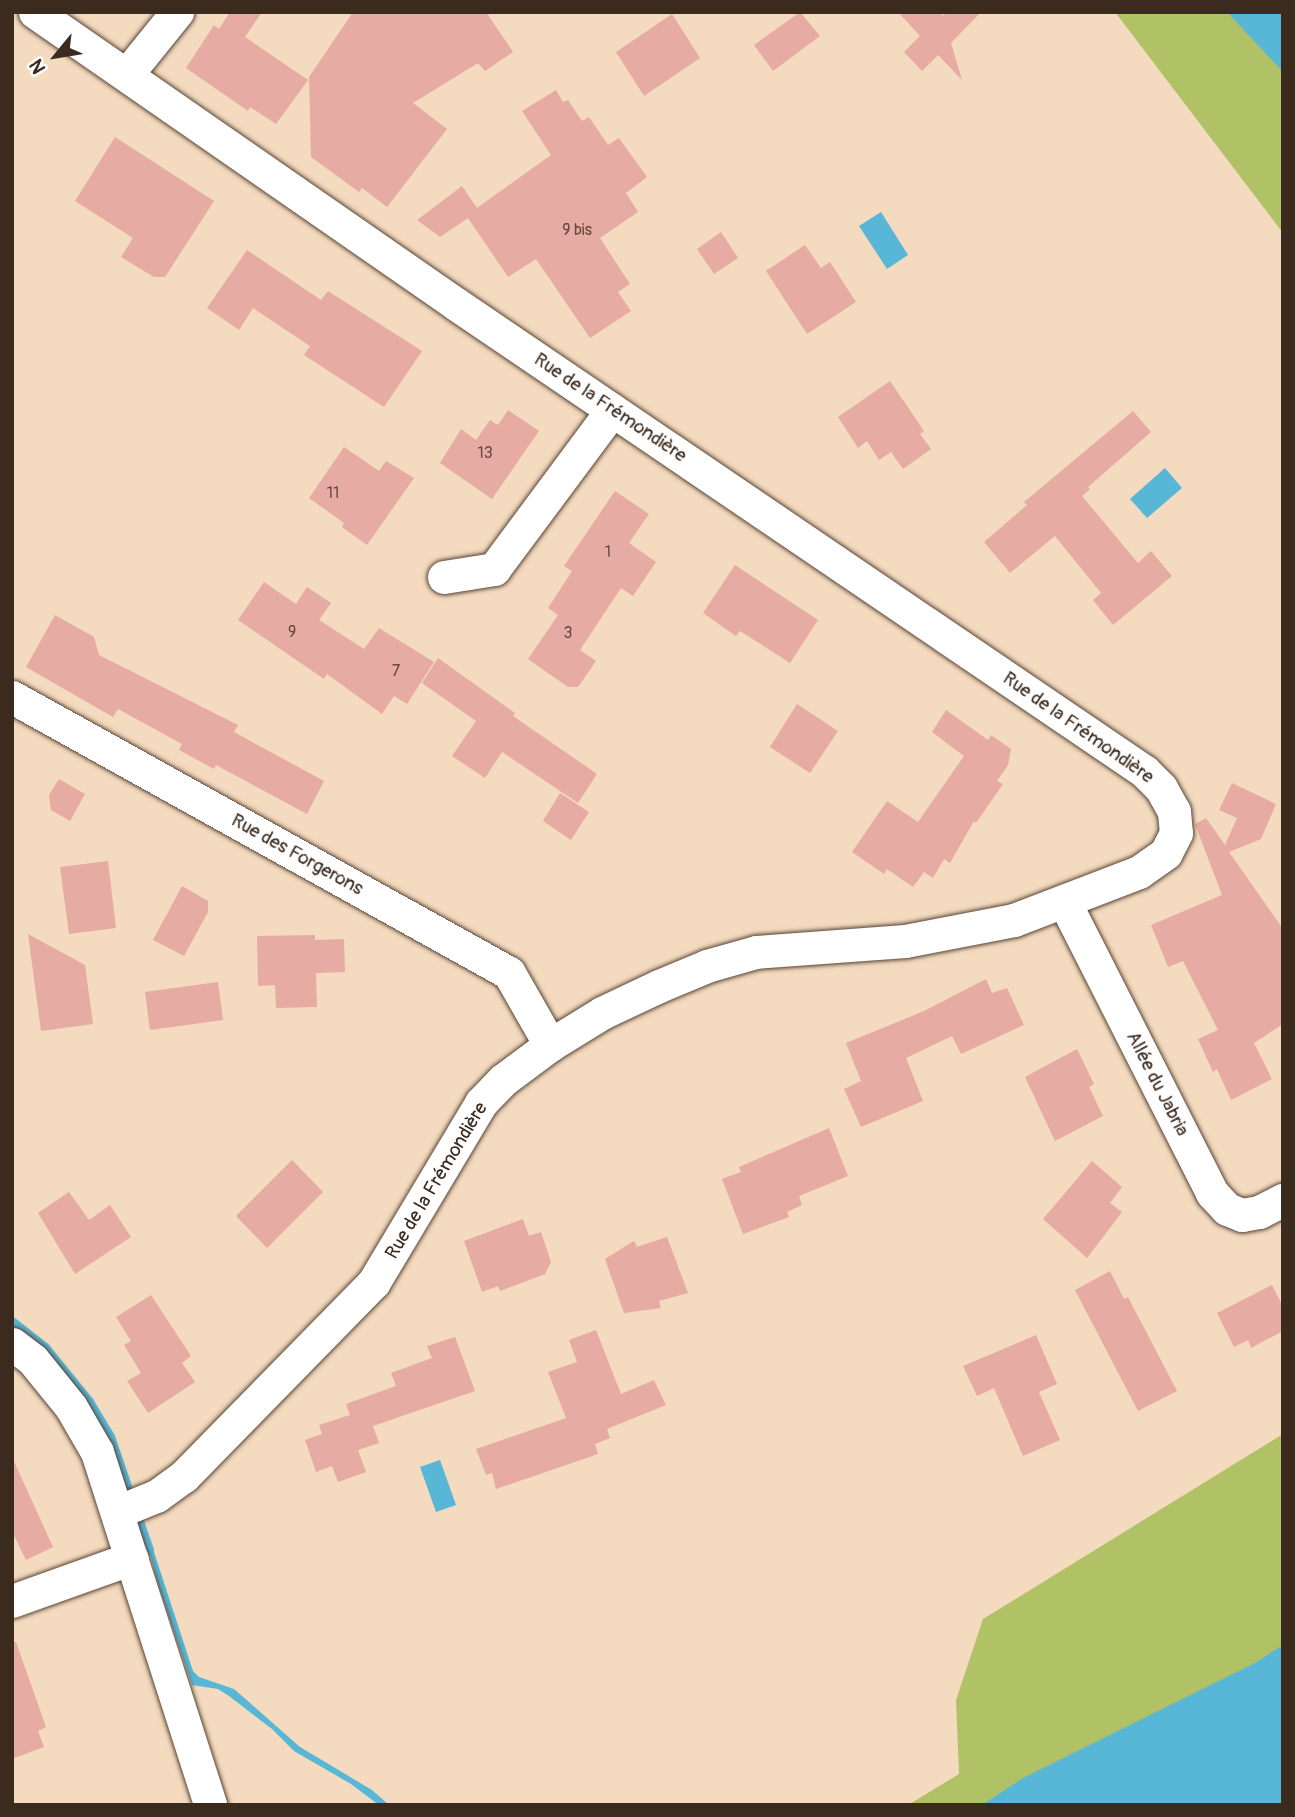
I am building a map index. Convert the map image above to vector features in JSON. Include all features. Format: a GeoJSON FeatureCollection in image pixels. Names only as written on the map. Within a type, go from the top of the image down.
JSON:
{"type":"FeatureCollection","features":[{"type":"Feature","properties":{"kind":"street","name":"Rue de la Frémondière"},"geometry":{"type":"LineString","coordinates":[[35,12],[612,410],[1144,771],[1161,788],[1174,811],[1176,833],[1166,853],[1139,872],[1014,920],[905,941],[756,952],[707,966],[659,986],[601,1013],[550,1045],[503,1080],[481,1103],[374,1283],[184,1476],[133,1506]]}},
{"type":"Feature","properties":{"kind":"street"},"geometry":{"type":"LineString","coordinates":[[127,74],[177,12]]}},
{"type":"Feature","properties":{"kind":"street"},"geometry":{"type":"LineString","coordinates":[[444,578],[495,569],[612,410]]}},
{"type":"Feature","properties":{"kind":"street","name":"Rue des Forgerons"},"geometry":{"type":"LineString","coordinates":[[12,697],[509,973],[550,1045]]}},
{"type":"Feature","properties":{"kind":"street","name":"Allée du Jabria"},"geometry":{"type":"LineString","coordinates":[[1064,901],[1212,1193],[1227,1209],[1242,1215],[1259,1212],[1283,1200]]}},
{"type":"Feature","properties":{"kind":"street"},"geometry":{"type":"LineString","coordinates":[[12,1344],[33,1360],[71,1407],[133,1506],[132,1558],[210,1805]]}},
{"type":"Feature","properties":{"kind":"street"},"geometry":{"type":"LineString","coordinates":[[12,1601],[132,1558]]}},
{"type":"Feature","properties":{"kind":"green space"},"geometry":{"type":"Polygon","coordinates":[[[1115,12],[1283,12],[1283,233],[1115,12]]]}},
{"type":"Feature","properties":{"kind":"green space"},"geometry":{"type":"Polygon","coordinates":[[[1283,1434],[1283,1805],[908,1805],[959,1774],[956,1700],[983,1619],[1283,1434]]]}},
{"type":"Feature","properties":{"kind":"water"},"geometry":{"type":"Polygon","coordinates":[[[1227,12],[1283,12],[1283,72],[1227,12]]]}},
{"type":"Feature","properties":{"kind":"water"},"geometry":{"type":"Polygon","coordinates":[[[881,212],[908,255],[887,269],[859,226],[881,212]]]}},
{"type":"Feature","properties":{"kind":"water"},"geometry":{"type":"Polygon","coordinates":[[[1165,468],[1182,488],[1147,518],[1130,499],[1165,468]]]}},
{"type":"Feature","properties":{"kind":"water"},"geometry":{"type":"Polygon","coordinates":[[[440,1460],[456,1505],[436,1512],[420,1467],[440,1460]]]}},
{"type":"Feature","properties":{"kind":"water"},"geometry":{"type":"Polygon","coordinates":[[[153,1549],[193,1671],[199,1677],[234,1689],[300,1747],[372,1790],[389,1805],[379,1805],[351,1784],[294,1751],[272,1729],[218,1689],[192,1685],[158,1584],[149,1550],[153,1549]]]}},
{"type":"Feature","properties":{"kind":"water"},"geometry":{"type":"Polygon","coordinates":[[[1283,1645],[1283,1805],[982,1805],[1023,1778],[1255,1663],[1283,1645]]]}},
{"type":"Feature","properties":{"kind":"building"},"geometry":{"type":"Polygon","coordinates":[[[230,12],[262,12],[245,37],[308,80],[276,124],[250,107],[248,111],[186,68],[214,25],[219,29],[230,12]]]}},
{"type":"Feature","properties":{"kind":"building"},"geometry":{"type":"Polygon","coordinates":[[[353,12],[486,12],[513,52],[485,71],[478,63],[413,103],[447,129],[387,207],[362,188],[359,192],[311,157],[309,77],[353,12]]]}},
{"type":"Feature","properties":{"kind":"building"},"geometry":{"type":"Polygon","coordinates":[[[800,12],[820,36],[773,71],[754,45],[800,12]]]}},
{"type":"Feature","properties":{"kind":"building"},"geometry":{"type":"Polygon","coordinates":[[[898,12],[942,12],[943,16],[946,12],[981,12],[951,43],[962,80],[938,55],[922,71],[904,52],[920,36],[898,12]]]}},
{"type":"Feature","properties":{"kind":"building"},"geometry":{"type":"Polygon","coordinates":[[[672,14],[700,58],[644,96],[616,52],[672,14]]]}},
{"type":"Feature","properties":{"kind":"building"},"geometry":{"type":"Polygon","coordinates":[[[556,90],[563,102],[568,100],[582,121],[589,117],[608,145],[619,138],[647,177],[626,193],[638,212],[600,238],[630,284],[618,292],[631,311],[590,338],[536,259],[508,277],[468,218],[440,237],[417,220],[462,186],[477,208],[551,155],[522,111],[556,90]]]}},
{"type":"Feature","properties":{"kind":"building"},"geometry":{"type":"Polygon","coordinates":[[[115,137],[214,201],[165,277],[154,277],[121,257],[133,238],[75,201],[115,137]]]}},
{"type":"Feature","properties":{"kind":"building"},"geometry":{"type":"Polygon","coordinates":[[[721,232],[738,258],[714,274],[697,249],[721,232]]]}},
{"type":"Feature","properties":{"kind":"building"},"geometry":{"type":"Polygon","coordinates":[[[805,245],[821,268],[830,262],[856,302],[807,334],[766,271],[805,245]]]}},
{"type":"Feature","properties":{"kind":"building"},"geometry":{"type":"Polygon","coordinates":[[[247,250],[321,300],[328,291],[422,351],[384,407],[304,355],[310,346],[253,308],[239,330],[207,308],[247,250]]]}},
{"type":"Feature","properties":{"kind":"building"},"geometry":{"type":"Polygon","coordinates":[[[890,381],[924,431],[920,434],[931,449],[903,469],[891,452],[879,460],[867,441],[858,448],[838,417],[890,381]]]}},
{"type":"Feature","properties":{"kind":"building"},"geometry":{"type":"Polygon","coordinates":[[[508,410],[539,431],[492,499],[440,463],[461,429],[476,440],[490,420],[498,425],[508,410]]]}},
{"type":"Feature","properties":{"kind":"building"},"geometry":{"type":"Polygon","coordinates":[[[1133,411],[1151,432],[1088,487],[1090,489],[1082,496],[1138,563],[1151,551],[1172,576],[1113,625],[1093,600],[1101,593],[1055,536],[1010,573],[984,542],[1027,505],[1024,502],[1133,411]]]}},
{"type":"Feature","properties":{"kind":"building"},"geometry":{"type":"Polygon","coordinates":[[[344,447],[379,471],[386,461],[414,478],[367,545],[342,527],[344,523],[309,498],[344,447]]]}},
{"type":"Feature","properties":{"kind":"building"},"geometry":{"type":"Polygon","coordinates":[[[615,491],[649,514],[629,543],[656,562],[633,596],[621,588],[580,650],[596,661],[578,687],[568,687],[528,659],[558,615],[548,608],[572,571],[564,566],[615,491]]]}},
{"type":"Feature","properties":{"kind":"building"},"geometry":{"type":"Polygon","coordinates":[[[735,565],[818,620],[790,663],[740,631],[736,636],[703,613],[735,565]]]}},
{"type":"Feature","properties":{"kind":"building"},"geometry":{"type":"Polygon","coordinates":[[[264,582],[296,604],[307,587],[331,603],[319,620],[364,649],[379,628],[434,662],[407,704],[394,696],[382,714],[327,674],[324,679],[238,620],[264,582]]]}},
{"type":"Feature","properties":{"kind":"building"},"geometry":{"type":"Polygon","coordinates":[[[55,615],[94,637],[99,655],[238,725],[234,732],[324,781],[307,814],[216,765],[214,769],[179,750],[182,744],[118,709],[113,717],[26,667],[55,615]]]}},
{"type":"Feature","properties":{"kind":"building"},"geometry":{"type":"Polygon","coordinates":[[[438,658],[515,713],[513,716],[597,774],[578,803],[502,752],[485,778],[452,756],[476,721],[422,683],[438,658]]]}},
{"type":"Feature","properties":{"kind":"building"},"geometry":{"type":"Polygon","coordinates":[[[797,704],[838,731],[810,773],[770,747],[797,704]]]}},
{"type":"Feature","properties":{"kind":"building"},"geometry":{"type":"Polygon","coordinates":[[[946,710],[988,740],[991,735],[1011,749],[1008,765],[997,781],[1003,784],[976,823],[974,821],[950,863],[944,859],[933,878],[924,872],[913,887],[887,869],[884,874],[852,852],[887,801],[918,822],[964,756],[932,732],[946,710]]]}},
{"type":"Feature","properties":{"kind":"building"},"geometry":{"type":"Polygon","coordinates":[[[59,779],[85,794],[70,821],[51,810],[49,795],[59,779]]]}},
{"type":"Feature","properties":{"kind":"building"},"geometry":{"type":"Polygon","coordinates":[[[1232,783],[1276,804],[1261,839],[1229,852],[1283,929],[1283,1024],[1254,1043],[1272,1079],[1231,1100],[1217,1069],[1213,1072],[1198,1039],[1218,1030],[1183,961],[1168,967],[1151,925],[1222,895],[1195,824],[1206,818],[1225,845],[1237,818],[1219,810],[1232,783]]]}},
{"type":"Feature","properties":{"kind":"building"},"geometry":{"type":"Polygon","coordinates":[[[560,793],[589,812],[571,840],[543,821],[560,793]]]}},
{"type":"Feature","properties":{"kind":"building"},"geometry":{"type":"Polygon","coordinates":[[[108,861],[116,928],[69,934],[60,867],[108,861]]]}},
{"type":"Feature","properties":{"kind":"building"},"geometry":{"type":"Polygon","coordinates":[[[182,886],[208,901],[208,912],[184,956],[153,940],[182,886]]]}},
{"type":"Feature","properties":{"kind":"building"},"geometry":{"type":"Polygon","coordinates":[[[28,934],[85,965],[93,1024],[41,1031],[28,934]]]}},
{"type":"Feature","properties":{"kind":"building"},"geometry":{"type":"Polygon","coordinates":[[[315,935],[315,940],[344,939],[345,972],[316,973],[317,1007],[276,1008],[275,985],[258,986],[257,936],[315,935]]]}},
{"type":"Feature","properties":{"kind":"building"},"geometry":{"type":"Polygon","coordinates":[[[986,979],[992,993],[1007,988],[1024,1025],[961,1054],[952,1036],[906,1058],[923,1101],[861,1127],[844,1089],[861,1081],[846,1043],[924,1011],[986,979]]]}},
{"type":"Feature","properties":{"kind":"building"},"geometry":{"type":"Polygon","coordinates":[[[218,982],[223,1020],[150,1030],[145,992],[218,982]]]}},
{"type":"Feature","properties":{"kind":"building"},"geometry":{"type":"Polygon","coordinates":[[[1077,1049],[1094,1084],[1089,1087],[1103,1116],[1055,1141],[1025,1077],[1077,1049]]]}},
{"type":"Feature","properties":{"kind":"building"},"geometry":{"type":"Polygon","coordinates":[[[829,1128],[848,1176],[799,1196],[802,1205],[787,1212],[789,1217],[743,1234],[722,1179],[741,1172],[739,1167],[829,1128]]]}},
{"type":"Feature","properties":{"kind":"building"},"geometry":{"type":"Polygon","coordinates":[[[292,1160],[323,1192],[267,1248],[236,1216],[292,1160]]]}},
{"type":"Feature","properties":{"kind":"building"},"geometry":{"type":"Polygon","coordinates":[[[1092,1161],[1122,1187],[1110,1203],[1122,1212],[1087,1258],[1043,1219],[1092,1161]]]}},
{"type":"Feature","properties":{"kind":"building"},"geometry":{"type":"Polygon","coordinates":[[[69,1192],[89,1220],[110,1205],[131,1237],[75,1274],[38,1213],[69,1192]]]}},
{"type":"Feature","properties":{"kind":"building"},"geometry":{"type":"Polygon","coordinates":[[[523,1219],[529,1236],[541,1232],[551,1262],[545,1274],[500,1291],[498,1286],[482,1292],[464,1241],[523,1219]]]}},
{"type":"Feature","properties":{"kind":"building"},"geometry":{"type":"Polygon","coordinates":[[[667,1237],[688,1293],[659,1301],[661,1308],[624,1313],[605,1259],[634,1241],[637,1247],[667,1237]]]}},
{"type":"Feature","properties":{"kind":"building"},"geometry":{"type":"Polygon","coordinates":[[[1110,1271],[1124,1299],[1128,1297],[1177,1391],[1138,1411],[1075,1290],[1110,1271]]]}},
{"type":"Feature","properties":{"kind":"building"},"geometry":{"type":"Polygon","coordinates":[[[1272,1285],[1283,1307],[1283,1331],[1251,1348],[1248,1340],[1234,1347],[1217,1313],[1272,1285]]]}},
{"type":"Feature","properties":{"kind":"building"},"geometry":{"type":"Polygon","coordinates":[[[151,1295],[191,1356],[182,1363],[195,1382],[148,1413],[127,1381],[141,1373],[124,1345],[131,1341],[116,1317],[151,1295]]]}},
{"type":"Feature","properties":{"kind":"building"},"geometry":{"type":"Polygon","coordinates":[[[596,1330],[621,1394],[654,1380],[666,1405],[607,1429],[610,1438],[595,1444],[598,1454],[496,1489],[492,1473],[486,1475],[476,1449],[566,1418],[548,1372],[577,1362],[569,1340],[596,1330]]]}},
{"type":"Feature","properties":{"kind":"building"},"geometry":{"type":"Polygon","coordinates":[[[1036,1335],[1057,1384],[1039,1392],[1060,1440],[1023,1456],[994,1388],[977,1396],[963,1366],[1036,1335]]]}},
{"type":"Feature","properties":{"kind":"building"},"geometry":{"type":"Polygon","coordinates":[[[455,1337],[475,1391],[373,1426],[379,1443],[358,1450],[366,1472],[338,1482],[332,1466],[316,1472],[305,1440],[322,1434],[319,1425],[350,1415],[346,1404],[396,1386],[391,1373],[432,1358],[427,1346],[455,1337]]]}},
{"type":"Feature","properties":{"kind":"building"},"geometry":{"type":"Polygon","coordinates":[[[12,1457],[53,1547],[26,1560],[12,1531],[12,1457]]]}},
{"type":"Feature","properties":{"kind":"building"},"geometry":{"type":"Polygon","coordinates":[[[12,1642],[16,1642],[46,1727],[38,1731],[44,1747],[12,1759],[12,1642]]]}},
{"type":"Feature","properties":{"kind":"waterway"},"geometry":{"type":"LineString","coordinates":[[12,1322],[45,1348],[89,1402],[110,1437],[149,1550]]}}]}
